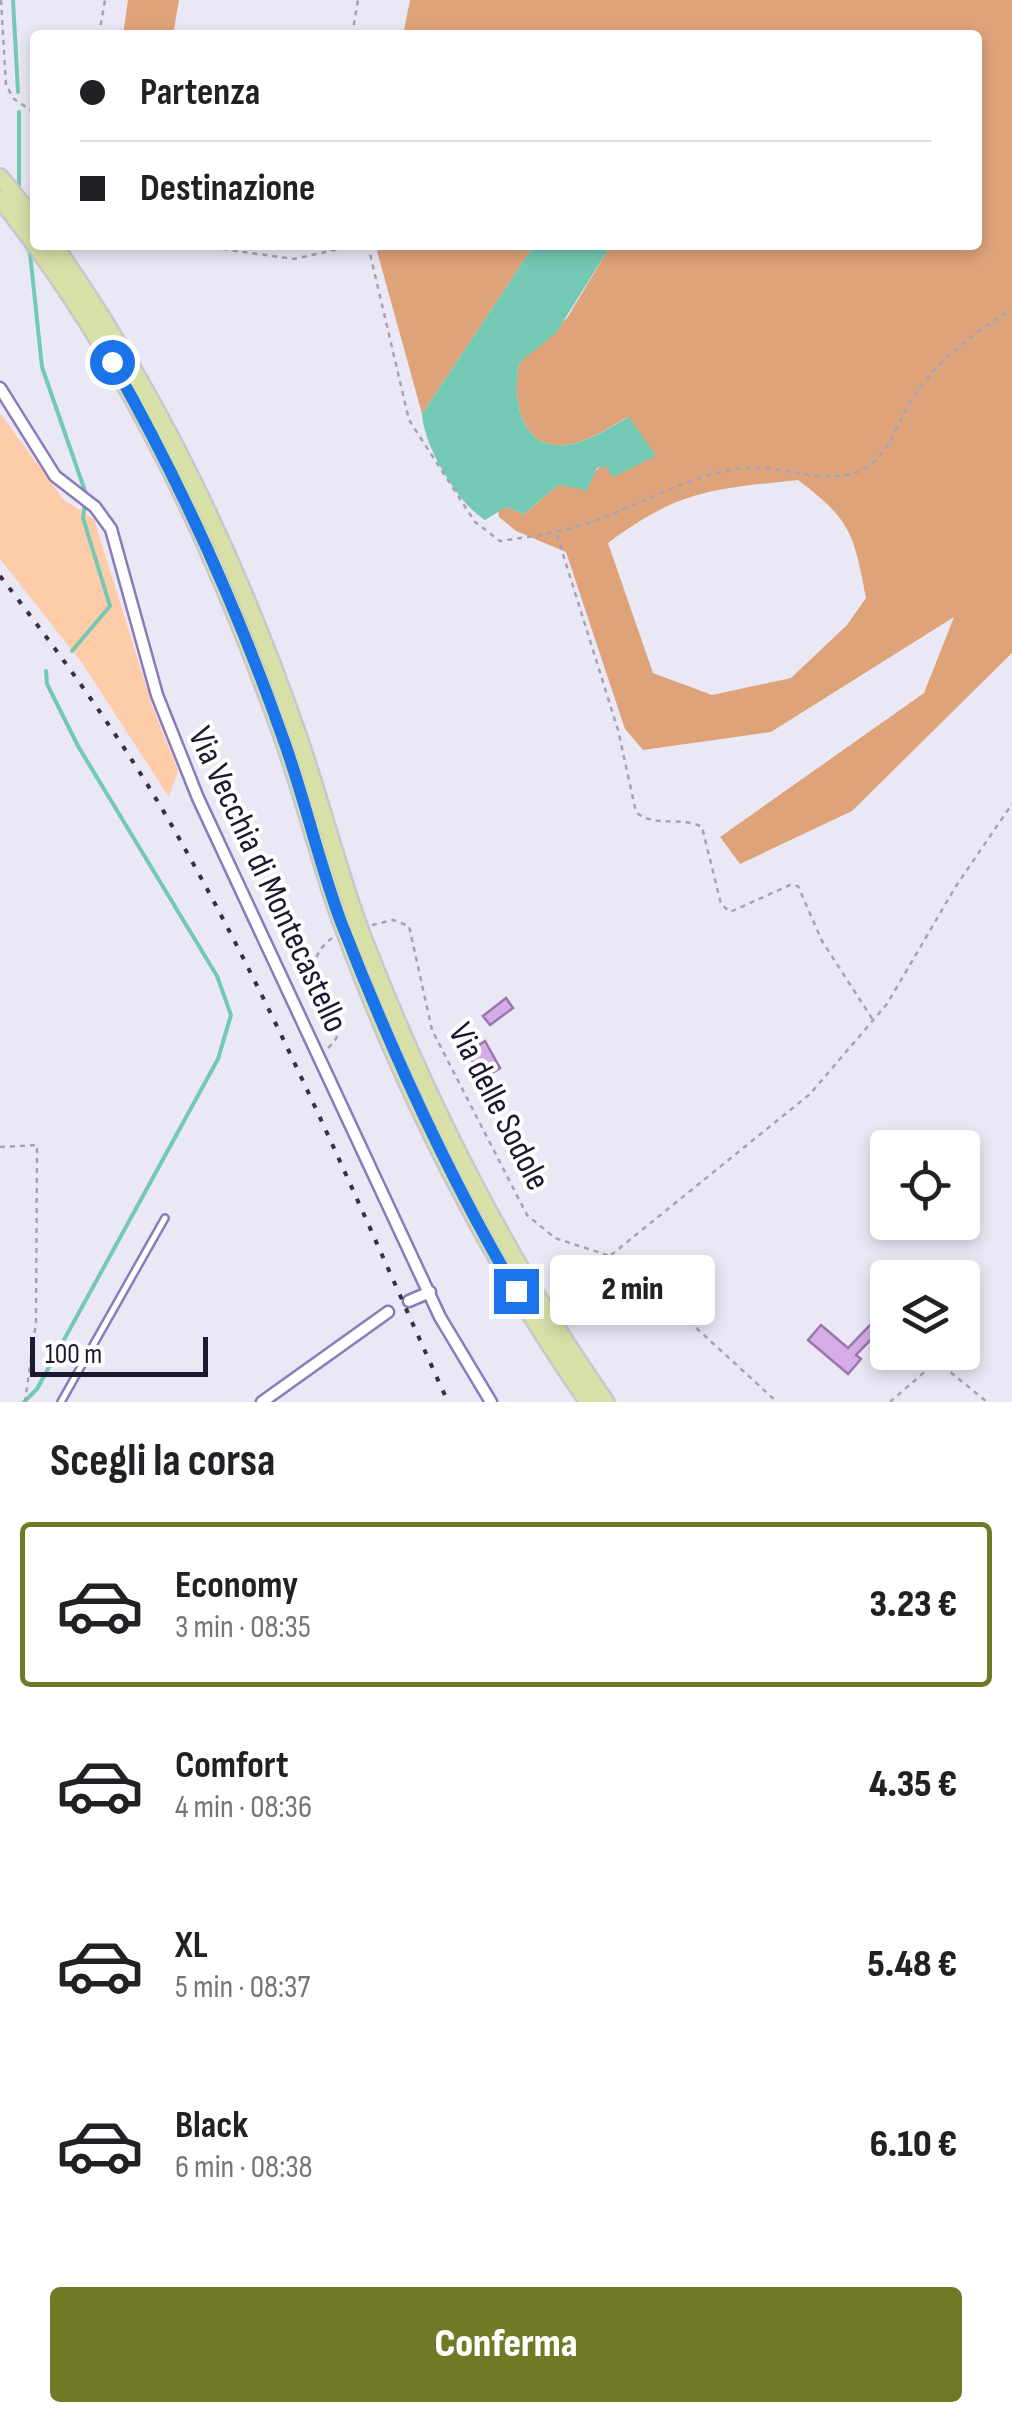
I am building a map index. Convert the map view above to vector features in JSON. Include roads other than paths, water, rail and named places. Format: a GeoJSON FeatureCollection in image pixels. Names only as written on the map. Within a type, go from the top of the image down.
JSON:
{"type":"FeatureCollection","features":[{"type":"Feature","properties":{"kind":"highway"},"geometry":{"type":"LineString","coordinates":[[0,177],[30,214]]}},
{"type":"Feature","properties":{"kind":"highway"},"geometry":{"type":"LineString","coordinates":[[0,199],[30,241]]}},
{"type":"Feature","properties":{"kind":"highway"},"geometry":{"type":"LineString","coordinates":[[36,250],[88,323],[181,489],[266,692],[339,917],[400,1062],[484,1234],[588,1402]]}},
{"type":"Feature","properties":{"kind":"highway"},"geometry":{"type":"LineString","coordinates":[[57,250],[152,402],[217,530],[299,738],[363,938],[437,1107],[528,1283],[606,1402]]}},
{"type":"Feature","properties":{"kind":"street","name":"Via Vecchia di Montecastello"},"geometry":{"type":"LineString","coordinates":[[0,388],[55,476],[90,502],[114,536],[175,746],[456,1350],[491,1402]]}},
{"type":"Feature","properties":{"kind":"street"},"geometry":{"type":"LineString","coordinates":[[409,1301],[430,1292]]}},
{"type":"Feature","properties":{"kind":"street"},"geometry":{"type":"LineString","coordinates":[[262,1402],[388,1312]]}},
{"type":"Feature","properties":{"kind":"lane"},"geometry":{"type":"LineString","coordinates":[[60,1402],[165,1218]]}},
{"type":"Feature","properties":{"kind":"waterway"},"geometry":{"type":"LineString","coordinates":[[13,0],[18,92]]}},
{"type":"Feature","properties":{"kind":"waterway"},"geometry":{"type":"LineString","coordinates":[[19,112],[19,185]]}},
{"type":"Feature","properties":{"kind":"waterway"},"geometry":{"type":"LineString","coordinates":[[30,253],[42,367],[86,494]]}},
{"type":"Feature","properties":{"kind":"waterway"},"geometry":{"type":"LineString","coordinates":[[72,651],[110,606],[83,518],[85,504]]}},
{"type":"Feature","properties":{"kind":"waterway"},"geometry":{"type":"LineString","coordinates":[[24,1402],[37,1389],[218,1059],[231,1015],[217,976],[78,746],[47,684],[46,671]]}},
{"type":"Feature","properties":{"kind":"railway"},"geometry":{"type":"LineString","coordinates":[[0,576],[117,738],[160,805],[217,908],[320,1118],[448,1402]]}}]}
